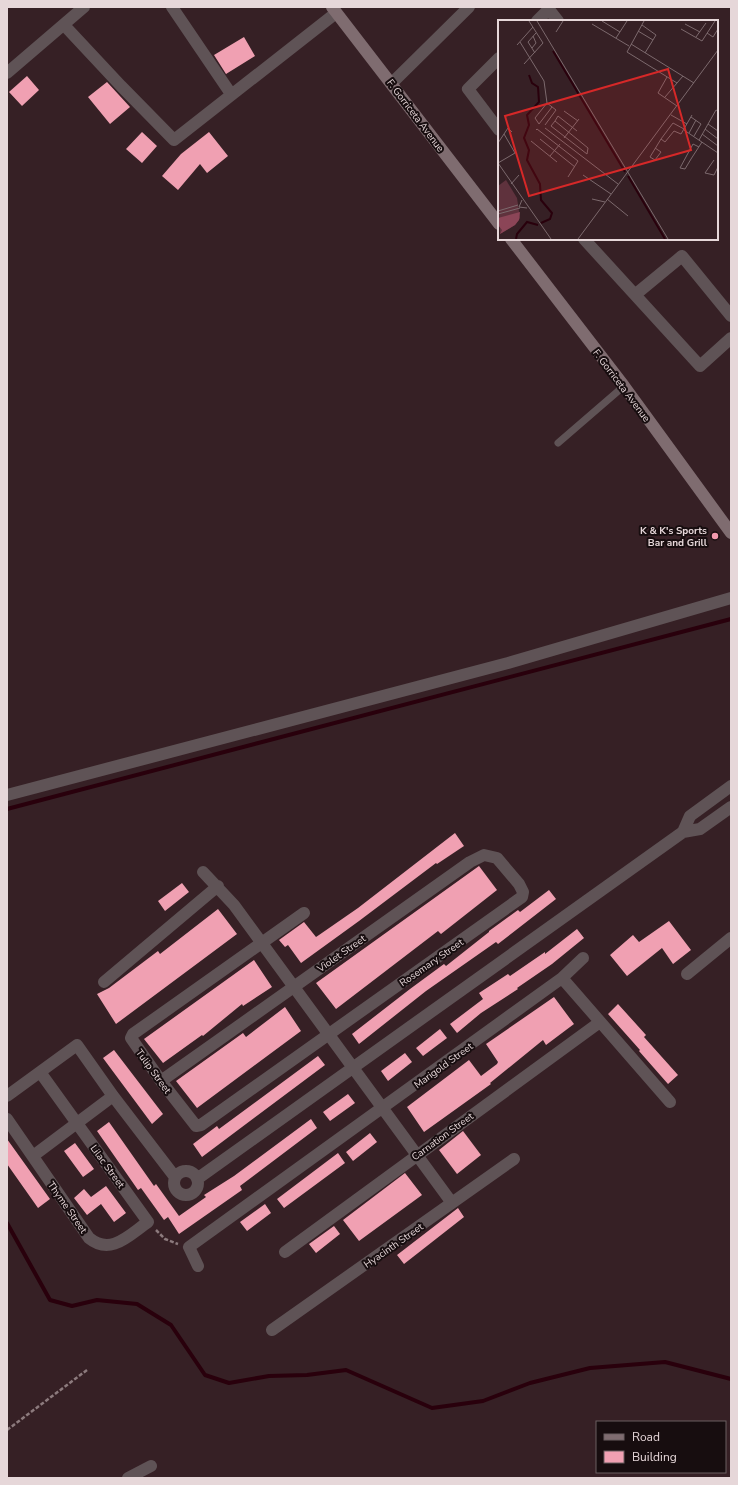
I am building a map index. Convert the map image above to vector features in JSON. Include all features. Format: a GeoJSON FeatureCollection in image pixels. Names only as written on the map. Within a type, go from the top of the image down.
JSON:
{"type":"FeatureCollection","features":[{"type":"Feature","properties":{"kind":"main road","name":"F. Gorriceta Avenue"},"geometry":{"type":"LineString","coordinates":[[334,10],[392,83],[498,223]]}},
{"type":"Feature","properties":{"kind":"main road","name":"F. Gorriceta Avenue"},"geometry":{"type":"LineString","coordinates":[[512,240],[624,386],[731,533]]}},
{"type":"Feature","properties":{"kind":"street"},"geometry":{"type":"LineString","coordinates":[[7,73],[84,7]]}},
{"type":"Feature","properties":{"kind":"street"},"geometry":{"type":"LineString","coordinates":[[172,7],[231,94]]}},
{"type":"Feature","properties":{"kind":"street"},"geometry":{"type":"LineString","coordinates":[[392,83],[469,7]]}},
{"type":"Feature","properties":{"kind":"street"},"geometry":{"type":"LineString","coordinates":[[64,25],[120,86],[174,140],[334,10]]}},
{"type":"Feature","properties":{"kind":"street"},"geometry":{"type":"LineString","coordinates":[[538,20],[552,11]]}},
{"type":"Feature","properties":{"kind":"street"},"geometry":{"type":"LineString","coordinates":[[498,59],[468,89],[498,129]]}},
{"type":"Feature","properties":{"kind":"street"},"geometry":{"type":"LineString","coordinates":[[585,240],[636,294],[700,366],[731,338]]}},
{"type":"Feature","properties":{"kind":"street"},"geometry":{"type":"LineString","coordinates":[[636,294],[682,256],[731,316]]}},
{"type":"Feature","properties":{"kind":"street"},"geometry":{"type":"LineString","coordinates":[[7,795],[508,663],[731,598]]}},
{"type":"Feature","properties":{"kind":"street"},"geometry":{"type":"LineString","coordinates":[[683,832],[690,816],[731,786]]}},
{"type":"Feature","properties":{"kind":"street"},"geometry":{"type":"LineString","coordinates":[[197,1179],[683,832],[700,830],[731,807]]}},
{"type":"Feature","properties":{"kind":"street","name":"Violet Street"},"geometry":{"type":"LineString","coordinates":[[161,1081],[293,986],[479,857],[487,855],[497,858],[519,884]]}},
{"type":"Feature","properties":{"kind":"street"},"geometry":{"type":"LineString","coordinates":[[203,872],[218,886],[262,943],[452,1203]]}},
{"type":"Feature","properties":{"kind":"street","name":"Rosemary Street"},"geometry":{"type":"LineString","coordinates":[[329,1035],[522,897],[523,892],[519,884]]}},
{"type":"Feature","properties":{"kind":"street"},"geometry":{"type":"LineString","coordinates":[[104,982],[218,886]]}},
{"type":"Feature","properties":{"kind":"street","name":"Tulip Street"},"geometry":{"type":"LineString","coordinates":[[304,913],[133,1034],[132,1040],[192,1123],[196,1126],[201,1125],[329,1035]]}},
{"type":"Feature","properties":{"kind":"street"},"geometry":{"type":"LineString","coordinates":[[687,974],[731,938]]}},
{"type":"Feature","properties":{"kind":"street","name":"Marigold Street"},"geometry":{"type":"LineString","coordinates":[[188,1247],[383,1109],[562,978],[583,958]]}},
{"type":"Feature","properties":{"kind":"street"},"geometry":{"type":"LineString","coordinates":[[562,978],[670,1102]]}},
{"type":"Feature","properties":{"kind":"street","name":"Carnation Street"},"geometry":{"type":"LineString","coordinates":[[285,1252],[416,1154],[600,1022]]}},
{"type":"Feature","properties":{"kind":"street"},"geometry":{"type":"LineString","coordinates":[[7,1096],[77,1045],[113,1096],[175,1177],[174,1188],[178,1193],[185,1196],[192,1194],[197,1189],[197,1179],[195,1175],[187,1171],[182,1171],[175,1177]]}},
{"type":"Feature","properties":{"kind":"street","name":"Lilac Street"},"geometry":{"type":"LineString","coordinates":[[40,1072],[148,1222]]}},
{"type":"Feature","properties":{"kind":"street"},"geometry":{"type":"LineString","coordinates":[[33,1156],[113,1096]]}},
{"type":"Feature","properties":{"kind":"street","name":"Thyme Street"},"geometry":{"type":"LineString","coordinates":[[7,1119],[89,1238],[95,1243],[101,1246],[115,1244],[148,1222]]}},
{"type":"Feature","properties":{"kind":"street","name":"Hyacinth Street"},"geometry":{"type":"LineString","coordinates":[[272,1330],[514,1159]]}},
{"type":"Feature","properties":{"kind":"street"},"geometry":{"type":"LineString","coordinates":[[188,1247],[198,1266]]}},
{"type":"Feature","properties":{"kind":"street"},"geometry":{"type":"LineString","coordinates":[[128,1478],[150,1466]]}},
{"type":"Feature","properties":{"kind":"lane"},"geometry":{"type":"LineString","coordinates":[[558,443],[624,386]]}},
{"type":"Feature","properties":{"kind":"path"},"geometry":{"type":"LineString","coordinates":[[148,1222],[166,1239],[188,1247]]}},
{"type":"Feature","properties":{"kind":"path"},"geometry":{"type":"LineString","coordinates":[[7,1430],[87,1370]]}},
{"type":"Feature","properties":{"kind":"building"},"geometry":{"type":"Polygon","coordinates":[[[244,37],[255,56],[226,74],[214,55],[244,37]]]}},
{"type":"Feature","properties":{"kind":"building"},"geometry":{"type":"Polygon","coordinates":[[[27,76],[39,90],[22,106],[9,92],[27,76]]]}},
{"type":"Feature","properties":{"kind":"building"},"geometry":{"type":"Polygon","coordinates":[[[107,82],[130,107],[110,124],[88,97],[107,82]]]}},
{"type":"Feature","properties":{"kind":"building"},"geometry":{"type":"Polygon","coordinates":[[[142,132],[157,146],[142,163],[126,149],[142,132]]]}},
{"type":"Feature","properties":{"kind":"building"},"geometry":{"type":"Polygon","coordinates":[[[209,132],[228,156],[207,173],[200,164],[178,190],[162,176],[181,154],[209,132]]]}},
{"type":"Feature","properties":{"kind":"building"},"geometry":{"type":"Polygon","coordinates":[[[455,833],[464,846],[437,864],[436,863],[301,963],[288,945],[285,947],[279,940],[304,922],[316,937],[358,908],[455,833]]]}},
{"type":"Feature","properties":{"kind":"building"},"geometry":{"type":"Polygon","coordinates":[[[479,866],[497,890],[441,934],[438,931],[336,1009],[316,983],[479,866]]]}},
{"type":"Feature","properties":{"kind":"building"},"geometry":{"type":"Polygon","coordinates":[[[182,883],[189,892],[165,911],[158,901],[182,883]]]}},
{"type":"Feature","properties":{"kind":"building"},"geometry":{"type":"Polygon","coordinates":[[[549,890],[556,899],[498,944],[496,942],[426,991],[359,1044],[352,1034],[444,964],[446,966],[489,931],[518,910],[520,912],[549,890]]]}},
{"type":"Feature","properties":{"kind":"building"},"geometry":{"type":"Polygon","coordinates":[[[218,909],[237,934],[116,1024],[97,994],[109,988],[158,951],[160,954],[218,909]]]}},
{"type":"Feature","properties":{"kind":"building"},"geometry":{"type":"Polygon","coordinates":[[[669,921],[691,950],[673,964],[662,948],[627,976],[610,955],[633,935],[639,942],[669,921]]]}},
{"type":"Feature","properties":{"kind":"building"},"geometry":{"type":"Polygon","coordinates":[[[577,929],[584,938],[552,964],[517,988],[518,989],[481,1013],[457,1033],[450,1024],[483,999],[479,993],[508,974],[510,976],[545,952],[545,954],[577,929]]]}},
{"type":"Feature","properties":{"kind":"building"},"geometry":{"type":"Polygon","coordinates":[[[254,960],[272,987],[243,1006],[242,1004],[203,1036],[202,1035],[163,1063],[144,1039],[254,960]]]}},
{"type":"Feature","properties":{"kind":"building"},"geometry":{"type":"Polygon","coordinates":[[[554,997],[574,1024],[546,1045],[543,1040],[490,1083],[491,1084],[424,1132],[407,1107],[469,1060],[481,1076],[498,1062],[486,1044],[554,997]]]}},
{"type":"Feature","properties":{"kind":"building"},"geometry":{"type":"Polygon","coordinates":[[[618,1004],[646,1035],[644,1037],[678,1075],[668,1084],[608,1014],[618,1004]]]}},
{"type":"Feature","properties":{"kind":"building"},"geometry":{"type":"Polygon","coordinates":[[[285,1007],[301,1031],[197,1108],[176,1081],[243,1033],[246,1037],[285,1007]]]}},
{"type":"Feature","properties":{"kind":"building"},"geometry":{"type":"Polygon","coordinates":[[[440,1029],[447,1038],[423,1056],[416,1048],[440,1029]]]}},
{"type":"Feature","properties":{"kind":"building"},"geometry":{"type":"Polygon","coordinates":[[[114,1050],[163,1114],[152,1124],[103,1058],[114,1050]]]}},
{"type":"Feature","properties":{"kind":"building"},"geometry":{"type":"Polygon","coordinates":[[[405,1053],[412,1062],[388,1081],[381,1071],[405,1053]]]}},
{"type":"Feature","properties":{"kind":"building"},"geometry":{"type":"Polygon","coordinates":[[[318,1056],[325,1065],[202,1157],[193,1144],[217,1126],[219,1129],[318,1056]]]}},
{"type":"Feature","properties":{"kind":"building"},"geometry":{"type":"Polygon","coordinates":[[[348,1094],[355,1103],[330,1121],[323,1112],[348,1094]]]}},
{"type":"Feature","properties":{"kind":"building"},"geometry":{"type":"Polygon","coordinates":[[[311,1119],[317,1128],[240,1186],[242,1190],[179,1234],[168,1217],[164,1220],[141,1188],[138,1190],[97,1131],[109,1122],[154,1186],[156,1184],[179,1216],[206,1197],[204,1195],[234,1176],[311,1119]]]}},
{"type":"Feature","properties":{"kind":"building"},"geometry":{"type":"Polygon","coordinates":[[[463,1131],[481,1155],[457,1174],[439,1150],[463,1131]]]}},
{"type":"Feature","properties":{"kind":"building"},"geometry":{"type":"Polygon","coordinates":[[[370,1133],[377,1142],[353,1161],[346,1152],[370,1133]]]}},
{"type":"Feature","properties":{"kind":"building"},"geometry":{"type":"Polygon","coordinates":[[[7,1139],[50,1199],[38,1208],[7,1164],[7,1139]]]}},
{"type":"Feature","properties":{"kind":"building"},"geometry":{"type":"Polygon","coordinates":[[[75,1143],[94,1169],[83,1177],[64,1151],[75,1143]]]}},
{"type":"Feature","properties":{"kind":"building"},"geometry":{"type":"Polygon","coordinates":[[[338,1153],[345,1163],[284,1208],[277,1199],[338,1153]]]}},
{"type":"Feature","properties":{"kind":"building"},"geometry":{"type":"Polygon","coordinates":[[[405,1173],[422,1195],[359,1241],[343,1220],[405,1173]]]}},
{"type":"Feature","properties":{"kind":"building"},"geometry":{"type":"Polygon","coordinates":[[[106,1186],[126,1213],[114,1222],[101,1204],[87,1215],[74,1198],[84,1189],[91,1197],[106,1186]]]}},
{"type":"Feature","properties":{"kind":"building"},"geometry":{"type":"Polygon","coordinates":[[[265,1204],[271,1213],[247,1231],[240,1222],[265,1204]]]}},
{"type":"Feature","properties":{"kind":"building"},"geometry":{"type":"Polygon","coordinates":[[[458,1208],[464,1217],[404,1264],[397,1255],[458,1208]]]}},
{"type":"Feature","properties":{"kind":"building"},"geometry":{"type":"Polygon","coordinates":[[[334,1226],[340,1234],[316,1253],[309,1244],[334,1226]]]}},
{"type":"Feature","properties":{"kind":"waterway"},"geometry":{"type":"LineString","coordinates":[[7,809],[731,619]]}},
{"type":"Feature","properties":{"kind":"waterway"},"geometry":{"type":"LineString","coordinates":[[7,1223],[50,1300],[72,1306],[97,1300],[137,1304],[171,1325],[205,1375],[229,1383],[269,1376],[307,1375],[346,1370],[432,1408],[483,1401],[530,1383],[590,1368],[665,1362],[731,1379]]}},
{"type":"Feature","properties":{"kind":"place","name":"K & K's Sports Bar and Grill"},"geometry":{"type":"Point","coordinates":[715,536]}}]}
